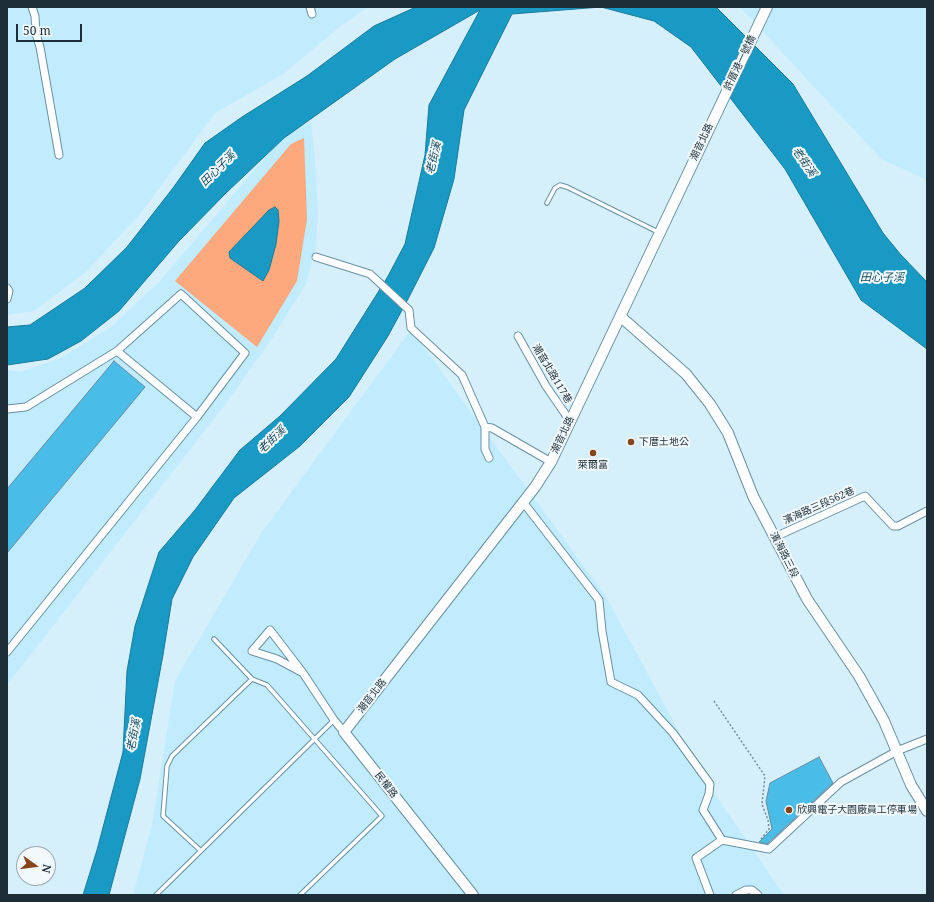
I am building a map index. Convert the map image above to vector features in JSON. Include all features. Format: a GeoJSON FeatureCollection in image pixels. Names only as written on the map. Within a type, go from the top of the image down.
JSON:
{"type":"FeatureCollection","features":[{"type":"Feature","properties":{"kind":"street"},"geometry":{"type":"LineString","coordinates":[[32,7],[35,16],[36,34],[40,47],[59,155]]}},
{"type":"Feature","properties":{"kind":"street","name":"許厝港一號橋"},"geometry":{"type":"LineString","coordinates":[[722,101],[767,7]]}},
{"type":"Feature","properties":{"kind":"street","name":"潮音北路"},"geometry":{"type":"LineString","coordinates":[[344,732],[535,488],[551,462],[722,101]]}},
{"type":"Feature","properties":{"kind":"street"},"geometry":{"type":"LineString","coordinates":[[316,257],[370,274],[409,310],[411,328],[462,375],[485,427],[485,449],[489,458]]}},
{"type":"Feature","properties":{"kind":"street"},"geometry":{"type":"LineString","coordinates":[[7,288],[9,291],[7,299]]}},
{"type":"Feature","properties":{"kind":"street"},"geometry":{"type":"LineString","coordinates":[[7,409],[26,407],[118,351],[181,294],[245,353],[197,417],[7,652]]}},
{"type":"Feature","properties":{"kind":"street","name":"濱海路三段"},"geometry":{"type":"LineString","coordinates":[[621,317],[686,374],[710,404],[728,433],[753,496],[808,599],[859,676],[884,721],[912,785],[927,811]]}},
{"type":"Feature","properties":{"kind":"street","name":"潮音北路117巷"},"geometry":{"type":"LineString","coordinates":[[518,336],[546,386],[570,421]]}},
{"type":"Feature","properties":{"kind":"street"},"geometry":{"type":"LineString","coordinates":[[118,351],[197,417]]}},
{"type":"Feature","properties":{"kind":"street"},"geometry":{"type":"LineString","coordinates":[[485,427],[492,428],[551,462]]}},
{"type":"Feature","properties":{"kind":"street","name":"濱海路三段562巷"},"geometry":{"type":"LineString","coordinates":[[775,537],[865,496],[892,526],[898,526],[927,511]]}},
{"type":"Feature","properties":{"kind":"street"},"geometry":{"type":"LineString","coordinates":[[523,502],[599,600],[602,631],[611,682],[638,695],[673,733],[710,784],[709,794],[703,810],[722,840]]}},
{"type":"Feature","properties":{"kind":"street","name":"民權路"},"geometry":{"type":"LineString","coordinates":[[303,673],[277,659],[252,651],[270,630],[303,673],[334,720],[473,895]]}},
{"type":"Feature","properties":{"kind":"street"},"geometry":{"type":"LineString","coordinates":[[710,895],[696,858],[722,840],[769,849],[841,782],[897,751],[927,739]]}},
{"type":"Feature","properties":{"kind":"street"},"geometry":{"type":"LineString","coordinates":[[736,895],[746,890],[752,890],[758,895]]}},
{"type":"Feature","properties":{"kind":"lane"},"geometry":{"type":"LineString","coordinates":[[547,203],[555,188],[560,185],[660,233]]}},
{"type":"Feature","properties":{"kind":"lane"},"geometry":{"type":"LineString","coordinates":[[214,638],[252,679],[267,685],[382,816],[300,895]]}},
{"type":"Feature","properties":{"kind":"lane"},"geometry":{"type":"LineString","coordinates":[[201,851],[163,816],[167,766],[172,756],[252,679]]}},
{"type":"Feature","properties":{"kind":"lane"},"geometry":{"type":"LineString","coordinates":[[156,895],[334,720]]}},
{"type":"Feature","properties":{"kind":"path"},"geometry":{"type":"LineString","coordinates":[[714,701],[765,776],[762,804],[768,820],[769,829],[756,846]]}},
{"type":"Feature","properties":{"kind":"shaded area"},"geometry":{"type":"Polygon","coordinates":[[[7,7],[368,7],[342,25],[283,74],[215,113],[140,214],[87,271],[34,311],[7,315],[7,7]]]}},
{"type":"Feature","properties":{"kind":"shaded area"},"geometry":{"type":"Polygon","coordinates":[[[740,7],[927,7],[927,180],[881,159],[740,7]]]}},
{"type":"Feature","properties":{"kind":"shaded area"},"geometry":{"type":"Polygon","coordinates":[[[311,122],[315,158],[318,216],[315,250],[306,284],[273,337],[227,402],[7,685],[7,370],[20,372],[61,358],[111,327],[159,282],[285,134],[311,122]]]}},
{"type":"Feature","properties":{"kind":"shaded area"},"geometry":{"type":"Polygon","coordinates":[[[304,138],[307,219],[297,281],[257,347],[175,281],[291,144],[304,138]]]}},
{"type":"Feature","properties":{"kind":"shaded area"},"geometry":{"type":"Polygon","coordinates":[[[411,330],[605,595],[704,778],[784,895],[133,895],[152,825],[175,681],[262,532],[411,330]]]}},
{"type":"Feature","properties":{"kind":"water","name":"老街溪"},"geometry":{"type":"Polygon","coordinates":[[[416,7],[601,7],[512,14],[464,110],[454,179],[434,248],[388,336],[349,397],[300,446],[234,498],[193,557],[172,599],[140,779],[109,895],[83,895],[97,850],[123,752],[127,671],[135,626],[159,552],[195,510],[240,450],[280,416],[336,359],[387,278],[405,244],[425,155],[429,105],[480,10],[395,59],[284,138],[226,193],[179,241],[119,311],[81,341],[48,359],[7,365],[7,327],[30,325],[85,288],[127,247],[173,188],[205,143],[242,117],[307,76],[374,26],[416,7]]]}},
{"type":"Feature","properties":{"kind":"water","name":"田心子溪"},"geometry":{"type":"Polygon","coordinates":[[[601,7],[716,7],[793,84],[883,233],[901,255],[927,282],[927,349],[861,300],[785,169],[691,47],[654,21],[601,7]]]}},
{"type":"Feature","properties":{"kind":"water"},"geometry":{"type":"Polygon","coordinates":[[[275,207],[278,210],[279,221],[276,244],[269,270],[263,281],[230,258],[229,252],[269,210],[275,207]]]}},
{"type":"Feature","properties":{"kind":"building"},"geometry":{"type":"Polygon","coordinates":[[[114,361],[145,387],[7,553],[7,489],[114,361]]]}},
{"type":"Feature","properties":{"kind":"building","name":"欣興電子大園廠員工停車場"},"geometry":{"type":"Polygon","coordinates":[[[819,757],[833,783],[767,844],[759,842],[772,829],[766,801],[770,783],[819,757]]]}},
{"type":"Feature","properties":{"kind":"place","name":"下厝土地公"},"geometry":{"type":"Point","coordinates":[631,442]}},
{"type":"Feature","properties":{"kind":"place","name":"萊爾富"},"geometry":{"type":"Point","coordinates":[593,453]}},
{"type":"Feature","properties":{"kind":"place","name":"欣興電子大園廠員工停車場"},"geometry":{"type":"Point","coordinates":[789,810]}}]}
